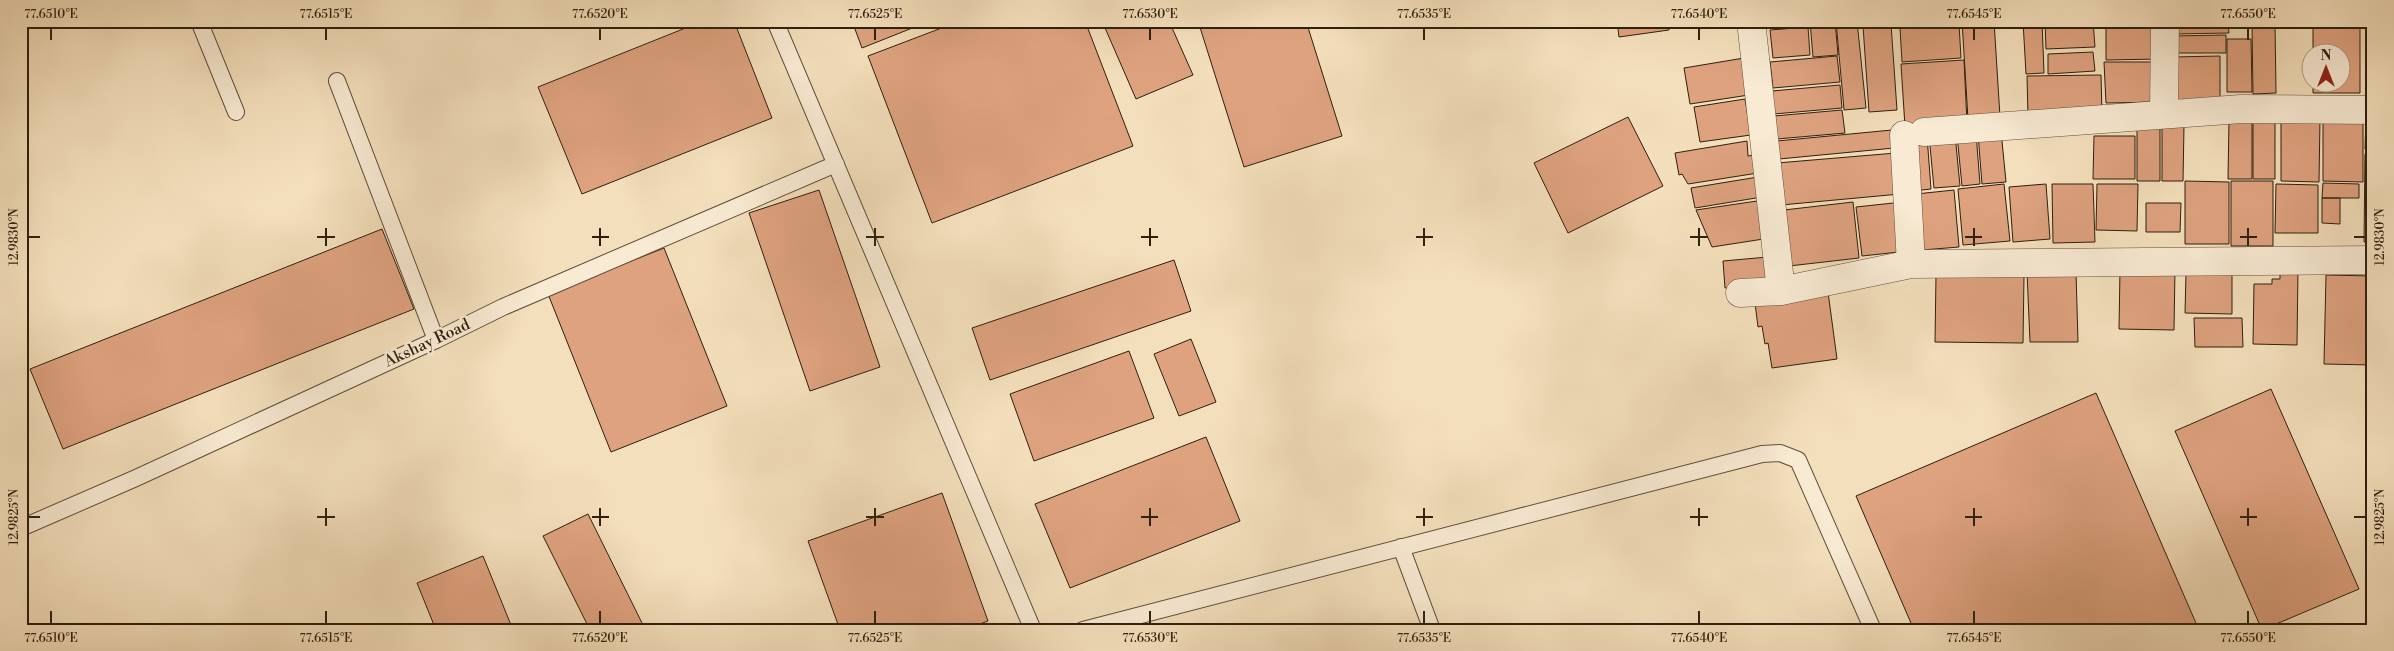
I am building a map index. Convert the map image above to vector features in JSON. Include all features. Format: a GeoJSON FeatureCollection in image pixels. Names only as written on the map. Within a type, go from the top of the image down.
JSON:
{"type":"FeatureCollection","features":[{"type":"Feature","properties":{"kind":"street"},"geometry":{"type":"LineString","coordinates":[[1751,21],[1781,291]]}},
{"type":"Feature","properties":{"kind":"street"},"geometry":{"type":"LineString","coordinates":[[2164,114],[2165,21]]}},
{"type":"Feature","properties":{"kind":"street"},"geometry":{"type":"LineString","coordinates":[[1911,264],[1914,134],[2241,109],[2373,110]]}},
{"type":"Feature","properties":{"kind":"street"},"geometry":{"type":"LineString","coordinates":[[1740,293],[1781,291],[1911,264],[2373,260]]}},
{"type":"Feature","properties":{"kind":"lane"},"geometry":{"type":"LineString","coordinates":[[199,21],[236,112]]}},
{"type":"Feature","properties":{"kind":"lane"},"geometry":{"type":"LineString","coordinates":[[775,21],[1033,630]]}},
{"type":"Feature","properties":{"kind":"lane"},"geometry":{"type":"LineString","coordinates":[[337,81],[436,340]]}},
{"type":"Feature","properties":{"kind":"lane","name":"Akshay Road"},"geometry":{"type":"LineString","coordinates":[[21,528],[436,340],[503,307],[836,164]]}},
{"type":"Feature","properties":{"kind":"lane"},"geometry":{"type":"LineString","coordinates":[[1083,630],[1752,457],[1780,453],[1798,460],[1873,630]]}},
{"type":"Feature","properties":{"kind":"lane"},"geometry":{"type":"LineString","coordinates":[[1401,548],[1432,630]]}},
{"type":"Feature","properties":{"kind":"building"},"geometry":{"type":"Polygon","coordinates":[[[703,21],[734,21],[772,118],[582,194],[538,87],[703,21]]]}},
{"type":"Feature","properties":{"kind":"building"},"geometry":{"type":"Polygon","coordinates":[[[852,21],[930,21],[862,48],[852,21]]]}},
{"type":"Feature","properties":{"kind":"building"},"geometry":{"type":"Polygon","coordinates":[[[960,21],[1085,21],[1133,146],[932,223],[868,56],[960,21]]]}},
{"type":"Feature","properties":{"kind":"building"},"geometry":{"type":"Polygon","coordinates":[[[1102,21],[1169,21],[1193,75],[1136,99],[1102,21]]]}},
{"type":"Feature","properties":{"kind":"building"},"geometry":{"type":"Polygon","coordinates":[[[1198,21],[1306,21],[1342,136],[1244,167],[1198,21]]]}},
{"type":"Feature","properties":{"kind":"building"},"geometry":{"type":"Polygon","coordinates":[[[1617,21],[1668,21],[1669,30],[1619,37],[1617,21]]]}},
{"type":"Feature","properties":{"kind":"building"},"geometry":{"type":"Polygon","coordinates":[[[1677,21],[1714,21],[1678,27],[1677,21]]]}},
{"type":"Feature","properties":{"kind":"building"},"geometry":{"type":"Polygon","coordinates":[[[1764,21],[1789,21],[1764,24],[1764,21]]]}},
{"type":"Feature","properties":{"kind":"building"},"geometry":{"type":"Polygon","coordinates":[[[1835,21],[1838,55],[1813,57],[1810,22],[1835,21]]]}},
{"type":"Feature","properties":{"kind":"building"},"geometry":{"type":"Polygon","coordinates":[[[1836,21],[1857,21],[1866,108],[1844,110],[1836,21]]]}},
{"type":"Feature","properties":{"kind":"building"},"geometry":{"type":"Polygon","coordinates":[[[1962,21],[1994,21],[2000,117],[1968,119],[1962,21]]]}},
{"type":"Feature","properties":{"kind":"building"},"geometry":{"type":"Polygon","coordinates":[[[2023,21],[2042,21],[2044,73],[2026,74],[2023,21]]]}},
{"type":"Feature","properties":{"kind":"building"},"geometry":{"type":"Polygon","coordinates":[[[2045,21],[2093,21],[2095,47],[2046,49],[2045,21]]]}},
{"type":"Feature","properties":{"kind":"building"},"geometry":{"type":"Polygon","coordinates":[[[2106,21],[2159,21],[2160,59],[2106,60],[2106,21]]]}},
{"type":"Feature","properties":{"kind":"building"},"geometry":{"type":"Polygon","coordinates":[[[2172,21],[2228,21],[2229,33],[2173,34],[2172,21]]]}},
{"type":"Feature","properties":{"kind":"building"},"geometry":{"type":"Polygon","coordinates":[[[2230,21],[2270,21],[2270,23],[2230,24],[2230,21]]]}},
{"type":"Feature","properties":{"kind":"building"},"geometry":{"type":"Polygon","coordinates":[[[2290,21],[2311,21],[2311,23],[2290,23],[2290,21]]]}},
{"type":"Feature","properties":{"kind":"building"},"geometry":{"type":"Polygon","coordinates":[[[2366,21],[2373,21],[2373,35],[2366,35],[2366,21]]]}},
{"type":"Feature","properties":{"kind":"building"},"geometry":{"type":"Polygon","coordinates":[[[2313,23],[2360,23],[2360,93],[2313,93],[2352,92],[2352,42],[2313,42],[2313,23]]]}},
{"type":"Feature","properties":{"kind":"building"},"geometry":{"type":"Polygon","coordinates":[[[1891,24],[1897,110],[1869,112],[1863,26],[1891,24]]]}},
{"type":"Feature","properties":{"kind":"building"},"geometry":{"type":"Polygon","coordinates":[[[1959,24],[1961,58],[1902,62],[1900,28],[1959,24]]]}},
{"type":"Feature","properties":{"kind":"building"},"geometry":{"type":"Polygon","coordinates":[[[2252,25],[2275,25],[2276,93],[2253,94],[2252,25]]]}},
{"type":"Feature","properties":{"kind":"building"},"geometry":{"type":"Polygon","coordinates":[[[1808,27],[1810,55],[1773,58],[1770,30],[1808,27]]]}},
{"type":"Feature","properties":{"kind":"building"},"geometry":{"type":"Polygon","coordinates":[[[2226,35],[2226,53],[2173,53],[2173,36],[2226,35]]]}},
{"type":"Feature","properties":{"kind":"building"},"geometry":{"type":"Polygon","coordinates":[[[2227,39],[2251,39],[2252,92],[2227,92],[2227,39]]]}},
{"type":"Feature","properties":{"kind":"building"},"geometry":{"type":"Polygon","coordinates":[[[2093,52],[2095,71],[2048,74],[2048,54],[2093,52]]]}},
{"type":"Feature","properties":{"kind":"building"},"geometry":{"type":"Polygon","coordinates":[[[1837,56],[1840,82],[1773,88],[1770,62],[1837,56]]]}},
{"type":"Feature","properties":{"kind":"building"},"geometry":{"type":"Polygon","coordinates":[[[2220,56],[2220,100],[2173,101],[2172,57],[2220,56]]]}},
{"type":"Feature","properties":{"kind":"building"},"geometry":{"type":"Polygon","coordinates":[[[1744,58],[1749,95],[1690,104],[1684,68],[1744,58]]]}},
{"type":"Feature","properties":{"kind":"building"},"geometry":{"type":"Polygon","coordinates":[[[1964,60],[1967,123],[1905,127],[1901,64],[1964,60]]]}},
{"type":"Feature","properties":{"kind":"building"},"geometry":{"type":"Polygon","coordinates":[[[2104,62],[2158,62],[2159,102],[2106,103],[2104,62]]]}},
{"type":"Feature","properties":{"kind":"building"},"geometry":{"type":"Polygon","coordinates":[[[2101,75],[2102,114],[2028,116],[2027,76],[2101,75]]]}},
{"type":"Feature","properties":{"kind":"building"},"geometry":{"type":"Polygon","coordinates":[[[1840,85],[1842,108],[1774,114],[1772,91],[1840,85]]]}},
{"type":"Feature","properties":{"kind":"building"},"geometry":{"type":"Polygon","coordinates":[[[1745,99],[1751,135],[1700,142],[1694,107],[1745,99]]]}},
{"type":"Feature","properties":{"kind":"building"},"geometry":{"type":"Polygon","coordinates":[[[1842,110],[1845,133],[1777,139],[1774,116],[1842,110]]]}},
{"type":"Feature","properties":{"kind":"building"},"geometry":{"type":"Polygon","coordinates":[[[1628,117],[1663,186],[1568,233],[1534,163],[1628,117]]]}},
{"type":"Feature","properties":{"kind":"building"},"geometry":{"type":"Polygon","coordinates":[[[2366,117],[2373,117],[2373,149],[2365,149],[2366,117]]]}},
{"type":"Feature","properties":{"kind":"building"},"geometry":{"type":"Polygon","coordinates":[[[2281,118],[2320,119],[2319,182],[2281,181],[2281,118]]]}},
{"type":"Feature","properties":{"kind":"building"},"geometry":{"type":"Polygon","coordinates":[[[2323,118],[2363,118],[2363,182],[2323,181],[2323,118]]]}},
{"type":"Feature","properties":{"kind":"building"},"geometry":{"type":"Polygon","coordinates":[[[2229,121],[2252,122],[2252,179],[2228,179],[2229,121]]]}},
{"type":"Feature","properties":{"kind":"building"},"geometry":{"type":"Polygon","coordinates":[[[2253,121],[2275,121],[2275,179],[2253,179],[2253,121]]]}},
{"type":"Feature","properties":{"kind":"building"},"geometry":{"type":"Polygon","coordinates":[[[2162,125],[2184,125],[2183,181],[2162,181],[2162,125]]]}},
{"type":"Feature","properties":{"kind":"building"},"geometry":{"type":"Polygon","coordinates":[[[2137,126],[2160,126],[2160,181],[2137,181],[2137,126]]]}},
{"type":"Feature","properties":{"kind":"building"},"geometry":{"type":"Polygon","coordinates":[[[1892,130],[1894,148],[1779,159],[1777,141],[1892,130]]]}},
{"type":"Feature","properties":{"kind":"building"},"geometry":{"type":"Polygon","coordinates":[[[2001,131],[2006,182],[1982,184],[1978,134],[2001,131]]]}},
{"type":"Feature","properties":{"kind":"building"},"geometry":{"type":"Polygon","coordinates":[[[1976,133],[1980,184],[1962,186],[1957,135],[1976,133]]]}},
{"type":"Feature","properties":{"kind":"building"},"geometry":{"type":"Polygon","coordinates":[[[1955,134],[1960,186],[1934,188],[1929,136],[1955,134]]]}},
{"type":"Feature","properties":{"kind":"building"},"geometry":{"type":"Polygon","coordinates":[[[1927,136],[1931,189],[1913,191],[1908,138],[1927,136]]]}},
{"type":"Feature","properties":{"kind":"building"},"geometry":{"type":"Polygon","coordinates":[[[2094,136],[2135,136],[2135,179],[2093,179],[2094,136]]]}},
{"type":"Feature","properties":{"kind":"building"},"geometry":{"type":"Polygon","coordinates":[[[1747,141],[1748,156],[1755,155],[1758,173],[1688,184],[1682,174],[1679,175],[1675,153],[1747,141]]]}},
{"type":"Feature","properties":{"kind":"building"},"geometry":{"type":"Polygon","coordinates":[[[1896,153],[1900,194],[1781,205],[1777,163],[1896,153]]]}},
{"type":"Feature","properties":{"kind":"building"},"geometry":{"type":"Polygon","coordinates":[[[2365,154],[2373,154],[2373,242],[2364,242],[2365,154]]]}},
{"type":"Feature","properties":{"kind":"building"},"geometry":{"type":"Polygon","coordinates":[[[1758,177],[1762,197],[1695,208],[1691,188],[1758,177]]]}},
{"type":"Feature","properties":{"kind":"building"},"geometry":{"type":"Polygon","coordinates":[[[2185,181],[2229,182],[2229,244],[2185,244],[2185,181]]]}},
{"type":"Feature","properties":{"kind":"building"},"geometry":{"type":"Polygon","coordinates":[[[2231,181],[2273,181],[2273,246],[2231,246],[2231,181]]]}},
{"type":"Feature","properties":{"kind":"building"},"geometry":{"type":"Polygon","coordinates":[[[2323,183],[2359,184],[2359,198],[2322,198],[2323,183]]]}},
{"type":"Feature","properties":{"kind":"building"},"geometry":{"type":"Polygon","coordinates":[[[2004,184],[2010,241],[1963,245],[1958,189],[2004,184]]]}},
{"type":"Feature","properties":{"kind":"building"},"geometry":{"type":"Polygon","coordinates":[[[2046,184],[2050,239],[2013,242],[2009,187],[2046,184]]]}},
{"type":"Feature","properties":{"kind":"building"},"geometry":{"type":"Polygon","coordinates":[[[2052,184],[2093,184],[2095,242],[2053,243],[2052,184]]]}},
{"type":"Feature","properties":{"kind":"building"},"geometry":{"type":"Polygon","coordinates":[[[2097,184],[2138,184],[2137,231],[2096,230],[2097,184]]]}},
{"type":"Feature","properties":{"kind":"building"},"geometry":{"type":"Polygon","coordinates":[[[2276,184],[2318,185],[2318,233],[2275,233],[2276,184]]]}},
{"type":"Feature","properties":{"kind":"building"},"geometry":{"type":"Polygon","coordinates":[[[819,190],[880,367],[810,391],[749,213],[819,190]]]}},
{"type":"Feature","properties":{"kind":"building"},"geometry":{"type":"Polygon","coordinates":[[[1954,190],[1959,247],[1922,250],[1916,194],[1954,190]]]}},
{"type":"Feature","properties":{"kind":"building"},"geometry":{"type":"Polygon","coordinates":[[[2322,198],[2340,198],[2340,224],[2322,223],[2322,198]]]}},
{"type":"Feature","properties":{"kind":"building"},"geometry":{"type":"Polygon","coordinates":[[[1764,200],[1770,238],[1712,247],[1696,210],[1764,200]]]}},
{"type":"Feature","properties":{"kind":"building"},"geometry":{"type":"Polygon","coordinates":[[[1853,202],[1859,258],[1789,266],[1784,210],[1853,202]]]}},
{"type":"Feature","properties":{"kind":"building"},"geometry":{"type":"Polygon","coordinates":[[[1903,202],[1908,251],[1862,256],[1856,207],[1903,202]]]}},
{"type":"Feature","properties":{"kind":"building"},"geometry":{"type":"Polygon","coordinates":[[[2146,203],[2181,203],[2180,232],[2146,232],[2146,203]]]}},
{"type":"Feature","properties":{"kind":"building"},"geometry":{"type":"Polygon","coordinates":[[[382,229],[414,309],[63,449],[30,369],[382,229]]]}},
{"type":"Feature","properties":{"kind":"building"},"geometry":{"type":"Polygon","coordinates":[[[664,248],[727,406],[611,452],[548,294],[664,248]]]}},
{"type":"Feature","properties":{"kind":"building"},"geometry":{"type":"Polygon","coordinates":[[[1768,257],[1770,284],[1725,288],[1723,261],[1768,257]]]}},
{"type":"Feature","properties":{"kind":"building"},"geometry":{"type":"Polygon","coordinates":[[[1174,260],[1191,311],[990,380],[972,328],[1174,260]]]}},
{"type":"Feature","properties":{"kind":"building"},"geometry":{"type":"Polygon","coordinates":[[[2280,268],[2298,269],[2297,345],[2253,344],[2254,284],[2272,284],[2272,279],[2280,279],[2280,268]]]}},
{"type":"Feature","properties":{"kind":"building"},"geometry":{"type":"Polygon","coordinates":[[[2120,269],[2175,269],[2174,330],[2119,329],[2120,269]]]}},
{"type":"Feature","properties":{"kind":"building"},"geometry":{"type":"Polygon","coordinates":[[[2027,272],[2076,272],[2078,342],[2030,342],[2027,272]]]}},
{"type":"Feature","properties":{"kind":"building"},"geometry":{"type":"Polygon","coordinates":[[[2186,273],[2232,274],[2232,314],[2185,313],[2186,273]]]}},
{"type":"Feature","properties":{"kind":"building"},"geometry":{"type":"Polygon","coordinates":[[[1936,275],[2024,276],[2023,343],[1935,342],[1936,275]]]}},
{"type":"Feature","properties":{"kind":"building"},"geometry":{"type":"Polygon","coordinates":[[[2326,275],[2373,276],[2373,365],[2324,364],[2326,275]]]}},
{"type":"Feature","properties":{"kind":"building"},"geometry":{"type":"Polygon","coordinates":[[[1828,292],[1837,359],[1772,368],[1768,343],[1765,344],[1762,326],[1758,327],[1755,303],[1828,292]]]}},
{"type":"Feature","properties":{"kind":"building"},"geometry":{"type":"Polygon","coordinates":[[[2194,318],[2242,318],[2243,347],[2195,347],[2194,318]]]}},
{"type":"Feature","properties":{"kind":"building"},"geometry":{"type":"Polygon","coordinates":[[[1191,339],[1216,402],[1179,416],[1154,354],[1191,339]]]}},
{"type":"Feature","properties":{"kind":"building"},"geometry":{"type":"Polygon","coordinates":[[[1129,351],[1154,418],[1034,461],[1010,394],[1129,351]]]}},
{"type":"Feature","properties":{"kind":"building"},"geometry":{"type":"Polygon","coordinates":[[[2271,389],[2359,589],[2262,630],[2175,431],[2271,389]]]}},
{"type":"Feature","properties":{"kind":"building"},"geometry":{"type":"Polygon","coordinates":[[[2096,393],[2199,630],[1914,630],[1856,496],[2096,393]]]}},
{"type":"Feature","properties":{"kind":"building"},"geometry":{"type":"Polygon","coordinates":[[[1206,437],[1240,521],[1070,588],[1035,504],[1206,437]]]}},
{"type":"Feature","properties":{"kind":"building"},"geometry":{"type":"Polygon","coordinates":[[[942,493],[988,621],[964,630],[840,630],[808,541],[942,493]]]}},
{"type":"Feature","properties":{"kind":"building"},"geometry":{"type":"Polygon","coordinates":[[[588,514],[643,625],[634,630],[590,630],[543,536],[588,514]]]}},
{"type":"Feature","properties":{"kind":"building"},"geometry":{"type":"Polygon","coordinates":[[[483,556],[513,630],[436,630],[417,583],[483,556]]]}}]}
